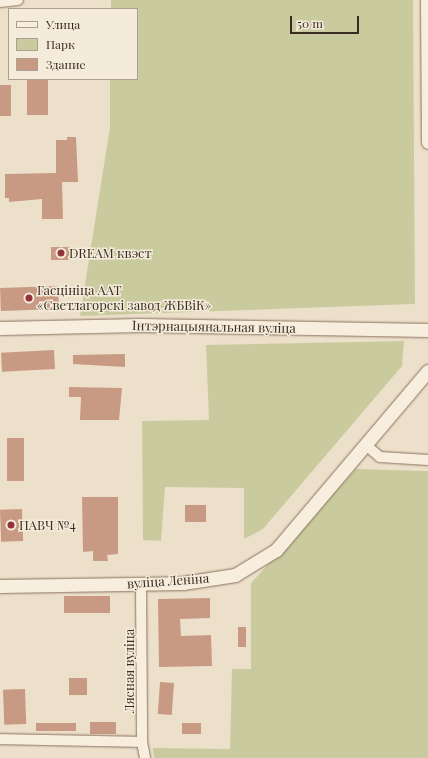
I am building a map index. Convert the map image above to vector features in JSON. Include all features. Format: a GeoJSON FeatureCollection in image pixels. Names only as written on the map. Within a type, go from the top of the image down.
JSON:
{"type":"FeatureCollection","features":[{"type":"Feature","properties":{"kind":"street"},"geometry":{"type":"LineString","coordinates":[[0,2],[18,0]]}},
{"type":"Feature","properties":{"kind":"street"},"geometry":{"type":"LineString","coordinates":[[427,0],[428,142]]}},
{"type":"Feature","properties":{"kind":"street","name":"Інтэрнацыянальная вуліца"},"geometry":{"type":"LineString","coordinates":[[0,328],[140,325],[428,330]]}},
{"type":"Feature","properties":{"kind":"street","name":"вуліца Леніна"},"geometry":{"type":"LineString","coordinates":[[0,586],[183,583],[235,575],[276,550],[405,400],[428,371]]}},
{"type":"Feature","properties":{"kind":"street"},"geometry":{"type":"LineString","coordinates":[[366,445],[380,457],[428,460]]}},
{"type":"Feature","properties":{"kind":"street","name":"Лясная вуліца"},"geometry":{"type":"LineString","coordinates":[[141,584],[142,742],[146,758]]}},
{"type":"Feature","properties":{"kind":"street"},"geometry":{"type":"LineString","coordinates":[[0,739],[142,742]]}},
{"type":"Feature","properties":{"kind":"green space"},"geometry":{"type":"Polygon","coordinates":[[[111,0],[413,0],[415,304],[80,316],[110,127],[110,80],[138,80],[138,8],[111,8],[111,0]]]}},
{"type":"Feature","properties":{"kind":"green space"},"geometry":{"type":"Polygon","coordinates":[[[404,341],[402,366],[263,529],[244,539],[244,488],[165,487],[161,541],[143,540],[142,421],[209,420],[206,345],[404,341]]]}},
{"type":"Feature","properties":{"kind":"green space"},"geometry":{"type":"Polygon","coordinates":[[[356,469],[428,471],[428,758],[154,758],[153,748],[230,749],[232,669],[251,669],[251,583],[356,469]]]}},
{"type":"Feature","properties":{"kind":"building"},"geometry":{"type":"Polygon","coordinates":[[[27,80],[48,80],[48,115],[27,115],[27,80]]]}},
{"type":"Feature","properties":{"kind":"building"},"geometry":{"type":"Polygon","coordinates":[[[0,85],[11,85],[11,116],[0,116],[0,85]]]}},
{"type":"Feature","properties":{"kind":"building"},"geometry":{"type":"Polygon","coordinates":[[[67,137],[76,137],[78,182],[62,182],[63,219],[42,219],[42,199],[9,202],[9,198],[5,198],[5,174],[56,173],[56,140],[67,140],[67,137]]]}},
{"type":"Feature","properties":{"kind":"building","name":"DREAM квэст"},"geometry":{"type":"Polygon","coordinates":[[[51,247],[70,247],[70,260],[51,260],[51,247]]]}},
{"type":"Feature","properties":{"kind":"building","name":"Гасцініца ААТ «Светлагорскі завод ЖБВіК»"},"geometry":{"type":"Polygon","coordinates":[[[58,286],[59,309],[1,311],[0,288],[58,286]]]}},
{"type":"Feature","properties":{"kind":"building"},"geometry":{"type":"Polygon","coordinates":[[[54,350],[55,369],[2,372],[1,353],[54,350]]]}},
{"type":"Feature","properties":{"kind":"building"},"geometry":{"type":"Polygon","coordinates":[[[125,354],[125,367],[73,364],[73,355],[125,354]]]}},
{"type":"Feature","properties":{"kind":"building"},"geometry":{"type":"Polygon","coordinates":[[[69,387],[122,388],[119,420],[80,420],[81,397],[69,397],[69,387]]]}},
{"type":"Feature","properties":{"kind":"building"},"geometry":{"type":"Polygon","coordinates":[[[7,438],[24,438],[24,481],[7,481],[7,438]]]}},
{"type":"Feature","properties":{"kind":"building"},"geometry":{"type":"Polygon","coordinates":[[[82,497],[118,497],[118,554],[107,555],[108,561],[93,561],[93,551],[83,552],[82,497]]]}},
{"type":"Feature","properties":{"kind":"building"},"geometry":{"type":"Polygon","coordinates":[[[185,505],[206,505],[206,522],[185,522],[185,505]]]}},
{"type":"Feature","properties":{"kind":"building","name":"ПАВЧ №4"},"geometry":{"type":"Polygon","coordinates":[[[22,509],[23,541],[1,542],[0,510],[22,509]]]}},
{"type":"Feature","properties":{"kind":"building"},"geometry":{"type":"Polygon","coordinates":[[[64,596],[110,596],[110,613],[64,613],[64,596]]]}},
{"type":"Feature","properties":{"kind":"building"},"geometry":{"type":"Polygon","coordinates":[[[210,598],[210,618],[180,619],[181,636],[211,635],[212,666],[159,667],[158,599],[210,598]]]}},
{"type":"Feature","properties":{"kind":"building"},"geometry":{"type":"Polygon","coordinates":[[[238,627],[246,627],[246,647],[238,647],[238,627]]]}},
{"type":"Feature","properties":{"kind":"building"},"geometry":{"type":"Polygon","coordinates":[[[69,678],[87,678],[87,695],[69,695],[69,678]]]}},
{"type":"Feature","properties":{"kind":"building"},"geometry":{"type":"Polygon","coordinates":[[[160,682],[174,683],[172,715],[158,714],[160,682]]]}},
{"type":"Feature","properties":{"kind":"building"},"geometry":{"type":"Polygon","coordinates":[[[25,689],[26,724],[4,725],[3,690],[25,689]]]}},
{"type":"Feature","properties":{"kind":"building"},"geometry":{"type":"Polygon","coordinates":[[[90,722],[116,722],[116,734],[90,734],[90,722]]]}},
{"type":"Feature","properties":{"kind":"building"},"geometry":{"type":"Polygon","coordinates":[[[36,723],[76,723],[76,731],[36,731],[36,723]]]}},
{"type":"Feature","properties":{"kind":"building"},"geometry":{"type":"Polygon","coordinates":[[[182,723],[201,723],[201,734],[182,734],[182,723]]]}},
{"type":"Feature","properties":{"kind":"place","name":"DREAM квэст"},"geometry":{"type":"Point","coordinates":[61,253]}},
{"type":"Feature","properties":{"kind":"place","name":"Гасцініца ААТ «Светлагорскі завод ЖБВіК»"},"geometry":{"type":"Point","coordinates":[29,298]}},
{"type":"Feature","properties":{"kind":"place","name":"ПАВЧ №4"},"geometry":{"type":"Point","coordinates":[11,525]}}]}
